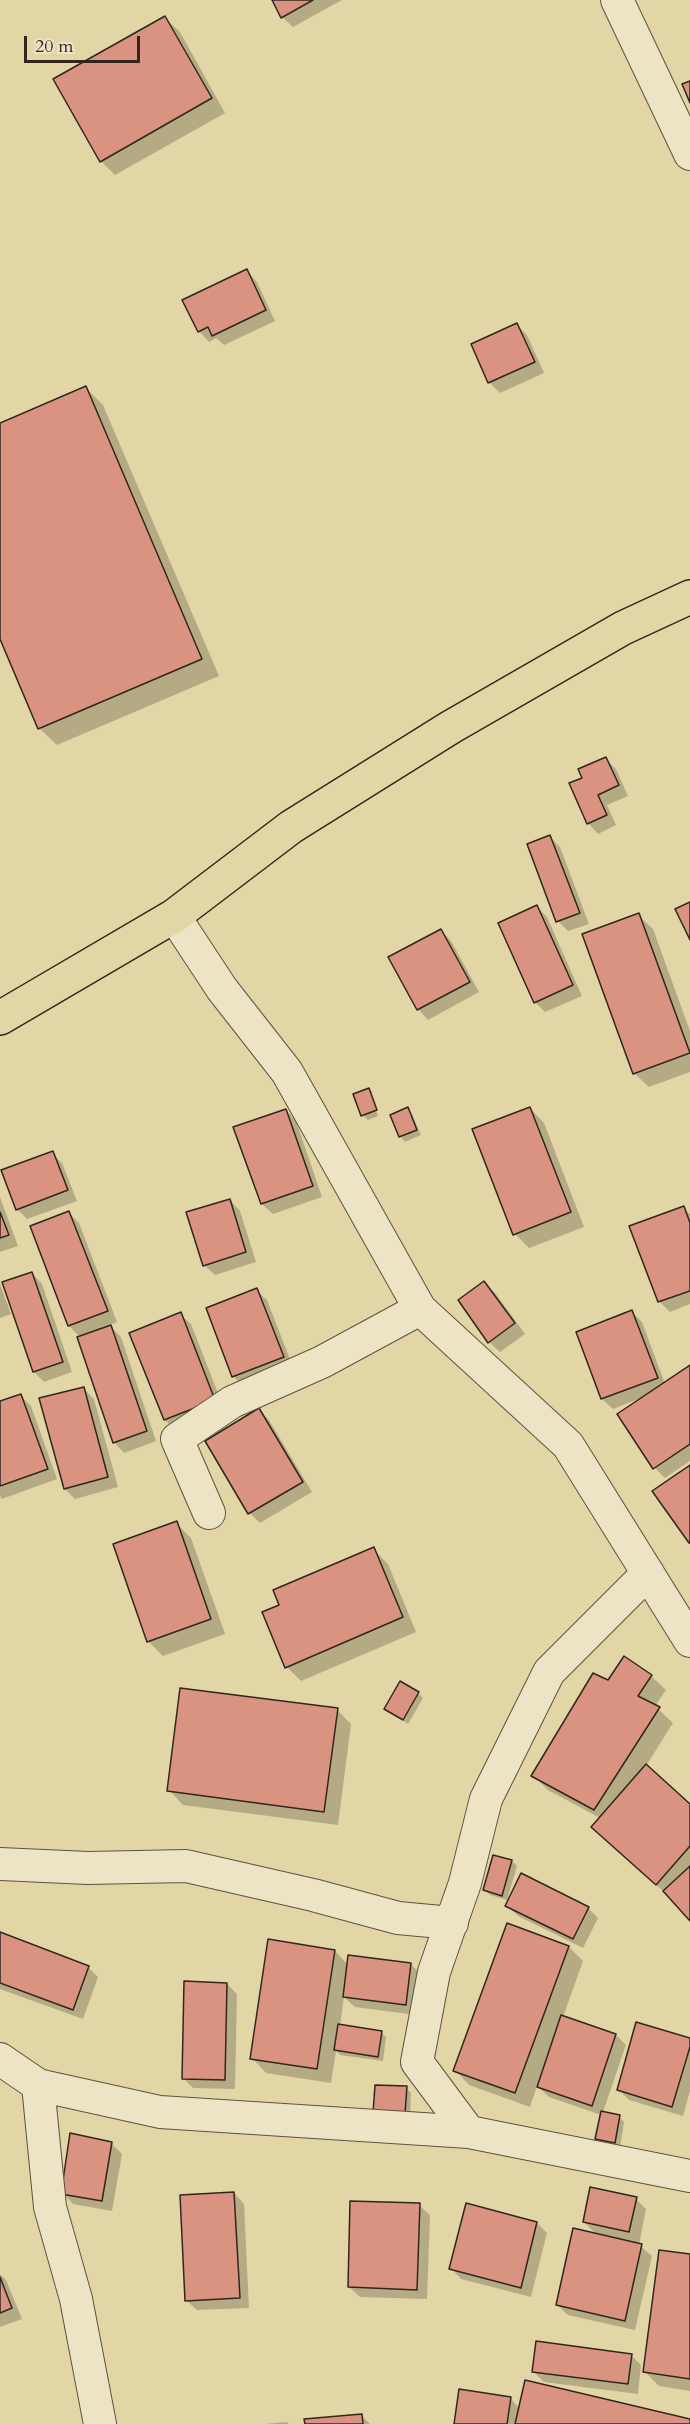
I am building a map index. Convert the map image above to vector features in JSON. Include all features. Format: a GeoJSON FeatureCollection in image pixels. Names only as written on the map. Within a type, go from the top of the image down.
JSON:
{"type":"FeatureCollection","features":[{"type":"Feature","properties":{"kind":"main road"},"geometry":{"type":"LineString","coordinates":[[0,1018],[174,915],[291,827],[451,727],[623,628],[690,597]]}},
{"type":"Feature","properties":{"kind":"street"},"geometry":{"type":"LineString","coordinates":[[617,0],[690,154]]}},
{"type":"Feature","properties":{"kind":"street"},"geometry":{"type":"LineString","coordinates":[[174,915],[222,989],[287,1072],[420,1309],[568,1445],[690,1641]]}},
{"type":"Feature","properties":{"kind":"street"},"geometry":{"type":"LineString","coordinates":[[209,1512],[177,1439],[232,1402],[322,1362],[420,1309]]}},
{"type":"Feature","properties":{"kind":"street"},"geometry":{"type":"LineString","coordinates":[[469,2132],[417,2062],[434,1972],[465,1883],[486,1799],[549,1672],[648,1573]]}},
{"type":"Feature","properties":{"kind":"street"},"geometry":{"type":"LineString","coordinates":[[0,1864],[88,1868],[186,1866],[313,1895],[398,1918],[452,1923]]}},
{"type":"Feature","properties":{"kind":"street"},"geometry":{"type":"LineString","coordinates":[[0,2059],[39,2085],[160,2112],[469,2132],[690,2176]]}},
{"type":"Feature","properties":{"kind":"street"},"geometry":{"type":"LineString","coordinates":[[39,2085],[50,2207],[76,2299],[100,2424]]}},
{"type":"Feature","properties":{"kind":"building"},"geometry":{"type":"Polygon","coordinates":[[[272,0],[313,0],[281,18],[272,0]]]}},
{"type":"Feature","properties":{"kind":"building"},"geometry":{"type":"Polygon","coordinates":[[[165,16],[212,98],[100,162],[53,79],[165,16]]]}},
{"type":"Feature","properties":{"kind":"building"},"geometry":{"type":"Polygon","coordinates":[[[690,81],[690,103],[682,84],[690,81]]]}},
{"type":"Feature","properties":{"kind":"building"},"geometry":{"type":"Polygon","coordinates":[[[247,269],[266,310],[212,336],[208,327],[198,332],[182,300],[247,269]]]}},
{"type":"Feature","properties":{"kind":"building"},"geometry":{"type":"Polygon","coordinates":[[[517,323],[535,362],[488,383],[471,344],[517,323]]]}},
{"type":"Feature","properties":{"kind":"building"},"geometry":{"type":"Polygon","coordinates":[[[86,386],[202,659],[38,729],[0,639],[0,423],[86,386]]]}},
{"type":"Feature","properties":{"kind":"building"},"geometry":{"type":"Polygon","coordinates":[[[606,757],[619,785],[598,795],[607,815],[587,824],[569,783],[582,778],[578,769],[606,757]]]}},
{"type":"Feature","properties":{"kind":"building"},"geometry":{"type":"Polygon","coordinates":[[[550,835],[580,913],[556,922],[527,844],[550,835]]]}},
{"type":"Feature","properties":{"kind":"building"},"geometry":{"type":"Polygon","coordinates":[[[690,902],[690,940],[675,909],[690,902]]]}},
{"type":"Feature","properties":{"kind":"building"},"geometry":{"type":"Polygon","coordinates":[[[537,905],[573,985],[534,1003],[498,923],[537,905]]]}},
{"type":"Feature","properties":{"kind":"building"},"geometry":{"type":"Polygon","coordinates":[[[639,913],[690,1053],[633,1074],[582,934],[639,913]]]}},
{"type":"Feature","properties":{"kind":"building"},"geometry":{"type":"Polygon","coordinates":[[[441,929],[470,982],[417,1010],[388,957],[441,929]]]}},
{"type":"Feature","properties":{"kind":"building"},"geometry":{"type":"Polygon","coordinates":[[[369,1088],[377,1110],[361,1116],[353,1094],[369,1088]]]}},
{"type":"Feature","properties":{"kind":"building"},"geometry":{"type":"Polygon","coordinates":[[[408,1107],[417,1130],[399,1137],[390,1115],[408,1107]]]}},
{"type":"Feature","properties":{"kind":"building"},"geometry":{"type":"Polygon","coordinates":[[[530,1107],[571,1212],[513,1235],[472,1129],[530,1107]]]}},
{"type":"Feature","properties":{"kind":"building"},"geometry":{"type":"Polygon","coordinates":[[[286,1109],[313,1186],[261,1204],[233,1127],[286,1109]]]}},
{"type":"Feature","properties":{"kind":"building"},"geometry":{"type":"Polygon","coordinates":[[[53,1151],[68,1190],[16,1210],[1,1170],[53,1151]]]}},
{"type":"Feature","properties":{"kind":"building"},"geometry":{"type":"Polygon","coordinates":[[[230,1199],[246,1252],[203,1266],[186,1212],[230,1199]]]}},
{"type":"Feature","properties":{"kind":"building"},"geometry":{"type":"Polygon","coordinates":[[[684,1206],[690,1223],[690,1291],[658,1302],[629,1226],[684,1206]]]}},
{"type":"Feature","properties":{"kind":"building"},"geometry":{"type":"Polygon","coordinates":[[[69,1211],[108,1311],[68,1326],[30,1226],[69,1211]]]}},
{"type":"Feature","properties":{"kind":"building"},"geometry":{"type":"Polygon","coordinates":[[[0,1212],[9,1235],[0,1238],[0,1212]]]}},
{"type":"Feature","properties":{"kind":"building"},"geometry":{"type":"Polygon","coordinates":[[[32,1272],[63,1362],[33,1372],[2,1282],[32,1272]]]}},
{"type":"Feature","properties":{"kind":"building"},"geometry":{"type":"Polygon","coordinates":[[[484,1281],[515,1323],[488,1343],[458,1300],[484,1281]]]}},
{"type":"Feature","properties":{"kind":"building"},"geometry":{"type":"Polygon","coordinates":[[[257,1288],[284,1357],[232,1377],[206,1308],[257,1288]]]}},
{"type":"Feature","properties":{"kind":"building"},"geometry":{"type":"Polygon","coordinates":[[[632,1310],[658,1378],[601,1399],[576,1332],[632,1310]]]}},
{"type":"Feature","properties":{"kind":"building"},"geometry":{"type":"Polygon","coordinates":[[[181,1312],[215,1400],[164,1420],[129,1333],[181,1312]]]}},
{"type":"Feature","properties":{"kind":"building"},"geometry":{"type":"Polygon","coordinates":[[[111,1325],[147,1431],[113,1443],[77,1337],[111,1325]]]}},
{"type":"Feature","properties":{"kind":"building"},"geometry":{"type":"Polygon","coordinates":[[[690,1365],[690,1444],[653,1469],[617,1414],[690,1365]]]}},
{"type":"Feature","properties":{"kind":"building"},"geometry":{"type":"Polygon","coordinates":[[[84,1387],[108,1477],[64,1489],[39,1398],[84,1387]]]}},
{"type":"Feature","properties":{"kind":"building"},"geometry":{"type":"Polygon","coordinates":[[[21,1394],[48,1469],[0,1486],[0,1401],[21,1394]]]}},
{"type":"Feature","properties":{"kind":"building"},"geometry":{"type":"Polygon","coordinates":[[[259,1408],[303,1482],[248,1514],[205,1441],[259,1408]]]}},
{"type":"Feature","properties":{"kind":"building"},"geometry":{"type":"Polygon","coordinates":[[[690,1465],[690,1543],[689,1543],[652,1491],[690,1465]]]}},
{"type":"Feature","properties":{"kind":"building"},"geometry":{"type":"Polygon","coordinates":[[[177,1521],[211,1619],[147,1642],[113,1544],[177,1521]]]}},
{"type":"Feature","properties":{"kind":"building"},"geometry":{"type":"Polygon","coordinates":[[[374,1547],[403,1617],[285,1668],[262,1612],[279,1605],[273,1590],[374,1547]]]}},
{"type":"Feature","properties":{"kind":"building"},"geometry":{"type":"Polygon","coordinates":[[[624,1656],[652,1675],[638,1696],[660,1707],[594,1810],[531,1776],[593,1673],[608,1680],[624,1656]]]}},
{"type":"Feature","properties":{"kind":"building"},"geometry":{"type":"Polygon","coordinates":[[[400,1681],[419,1692],[403,1720],[384,1709],[400,1681]]]}},
{"type":"Feature","properties":{"kind":"building"},"geometry":{"type":"Polygon","coordinates":[[[180,1688],[338,1708],[324,1812],[167,1791],[180,1688]]]}},
{"type":"Feature","properties":{"kind":"building"},"geometry":{"type":"Polygon","coordinates":[[[646,1764],[690,1804],[690,1846],[656,1885],[591,1827],[646,1764]]]}},
{"type":"Feature","properties":{"kind":"building"},"geometry":{"type":"Polygon","coordinates":[[[493,1855],[512,1860],[502,1896],[483,1890],[493,1855]]]}},
{"type":"Feature","properties":{"kind":"building"},"geometry":{"type":"Polygon","coordinates":[[[690,1866],[690,1921],[663,1891],[690,1866]]]}},
{"type":"Feature","properties":{"kind":"building"},"geometry":{"type":"Polygon","coordinates":[[[521,1873],[589,1907],[573,1939],[505,1906],[521,1873]]]}},
{"type":"Feature","properties":{"kind":"building"},"geometry":{"type":"Polygon","coordinates":[[[507,1923],[569,1946],[515,2093],[453,2071],[507,1923]]]}},
{"type":"Feature","properties":{"kind":"building"},"geometry":{"type":"Polygon","coordinates":[[[0,1932],[89,1966],[73,2010],[0,1983],[0,1932]]]}},
{"type":"Feature","properties":{"kind":"building"},"geometry":{"type":"Polygon","coordinates":[[[268,1939],[335,1950],[317,2069],[250,2059],[268,1939]]]}},
{"type":"Feature","properties":{"kind":"building"},"geometry":{"type":"Polygon","coordinates":[[[348,1955],[411,1963],[406,2005],[343,1997],[348,1955]]]}},
{"type":"Feature","properties":{"kind":"building"},"geometry":{"type":"Polygon","coordinates":[[[184,1981],[227,1983],[225,2080],[182,2079],[184,1981]]]}},
{"type":"Feature","properties":{"kind":"building"},"geometry":{"type":"Polygon","coordinates":[[[561,2015],[616,2034],[592,2106],[537,2087],[561,2015]]]}},
{"type":"Feature","properties":{"kind":"building"},"geometry":{"type":"Polygon","coordinates":[[[636,2022],[690,2038],[690,2047],[672,2107],[617,2090],[636,2022]]]}},
{"type":"Feature","properties":{"kind":"building"},"geometry":{"type":"Polygon","coordinates":[[[338,2024],[382,2031],[378,2057],[334,2050],[338,2024]]]}},
{"type":"Feature","properties":{"kind":"building"},"geometry":{"type":"Polygon","coordinates":[[[375,2085],[407,2086],[405,2114],[373,2113],[375,2085]]]}},
{"type":"Feature","properties":{"kind":"building"},"geometry":{"type":"Polygon","coordinates":[[[601,2111],[620,2115],[615,2143],[595,2139],[601,2111]]]}},
{"type":"Feature","properties":{"kind":"building"},"geometry":{"type":"Polygon","coordinates":[[[70,2133],[112,2142],[102,2201],[61,2194],[70,2133]]]}},
{"type":"Feature","properties":{"kind":"building"},"geometry":{"type":"Polygon","coordinates":[[[590,2187],[637,2197],[629,2232],[583,2222],[590,2187]]]}},
{"type":"Feature","properties":{"kind":"building"},"geometry":{"type":"Polygon","coordinates":[[[234,2192],[240,2298],[185,2301],[180,2195],[234,2192]]]}},
{"type":"Feature","properties":{"kind":"building"},"geometry":{"type":"Polygon","coordinates":[[[350,2201],[420,2203],[417,2290],[348,2287],[350,2201]]]}},
{"type":"Feature","properties":{"kind":"building"},"geometry":{"type":"Polygon","coordinates":[[[466,2203],[537,2222],[521,2288],[449,2269],[466,2203]]]}},
{"type":"Feature","properties":{"kind":"building"},"geometry":{"type":"Polygon","coordinates":[[[573,2228],[642,2244],[625,2321],[556,2305],[573,2228]]]}},
{"type":"Feature","properties":{"kind":"building"},"geometry":{"type":"Polygon","coordinates":[[[659,2250],[690,2254],[690,2379],[643,2372],[659,2250]]]}},
{"type":"Feature","properties":{"kind":"building"},"geometry":{"type":"Polygon","coordinates":[[[0,2277],[12,2308],[0,2313],[0,2277]]]}},
{"type":"Feature","properties":{"kind":"building"},"geometry":{"type":"Polygon","coordinates":[[[536,2341],[632,2354],[628,2384],[532,2372],[536,2341]]]}},
{"type":"Feature","properties":{"kind":"building"},"geometry":{"type":"Polygon","coordinates":[[[525,2380],[690,2419],[690,2424],[515,2424],[525,2380]]]}},
{"type":"Feature","properties":{"kind":"building"},"geometry":{"type":"Polygon","coordinates":[[[459,2389],[511,2397],[507,2424],[454,2424],[459,2389]]]}},
{"type":"Feature","properties":{"kind":"building"},"geometry":{"type":"Polygon","coordinates":[[[362,2414],[363,2424],[305,2424],[304,2419],[362,2414]]]}}]}
